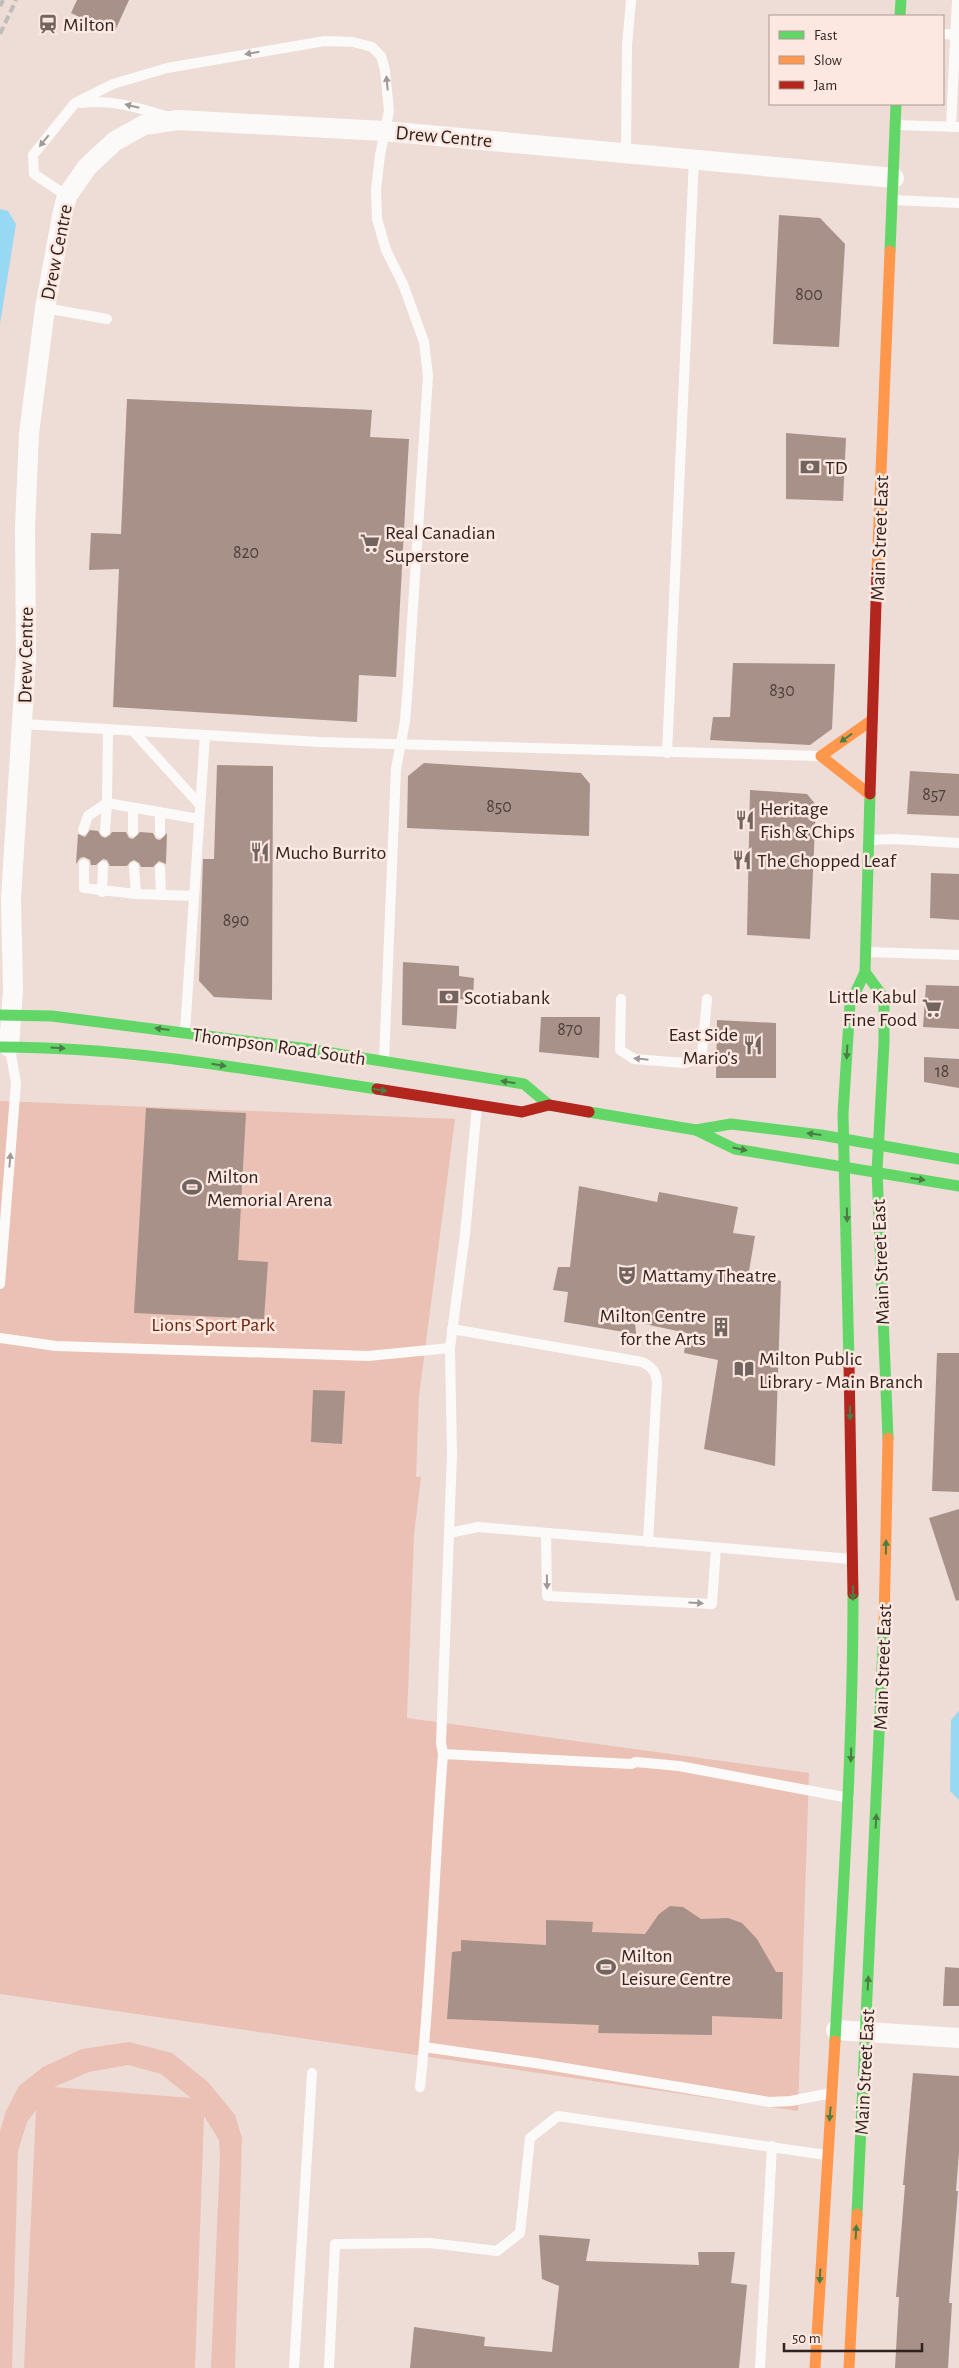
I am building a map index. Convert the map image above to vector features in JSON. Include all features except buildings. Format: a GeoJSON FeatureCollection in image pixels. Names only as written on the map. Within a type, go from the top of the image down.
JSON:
{"type":"FeatureCollection","features":[{"type":"Feature","properties":{"kind":"main road"},"geometry":{"type":"LineString","coordinates":[[900,15],[901,0]]}},
{"type":"Feature","properties":{"kind":"main road","name":"Main Street East"},"geometry":{"type":"LineString","coordinates":[[849,2368],[866,2032],[863,1800],[853,1683],[853,1559],[843,1114],[850,1004],[865,972],[869,794],[896,105]]}},
{"type":"Feature","properties":{"kind":"main road"},"geometry":{"type":"LineString","coordinates":[[869,794],[821,756],[872,720]]}},
{"type":"Feature","properties":{"kind":"main road","name":"Main Street East"},"geometry":{"type":"LineString","coordinates":[[815,2368],[826,2155],[836,2030],[863,1800],[883,1678],[888,1447],[877,1171],[884,998],[865,972]]}},
{"type":"Feature","properties":{"kind":"main road","name":"Thompson Road South"},"geometry":{"type":"LineString","coordinates":[[6,1015],[52,1016],[185,1032],[302,1048],[524,1084],[548,1105]]}},
{"type":"Feature","properties":{"kind":"main road","name":"Thompson Road South"},"geometry":{"type":"LineString","coordinates":[[3,1051],[50,1047],[169,1056],[522,1112],[548,1105],[696,1130],[735,1149],[863,1168],[959,1186]]}},
{"type":"Feature","properties":{"kind":"main road","name":"Thompson Road South"},"geometry":{"type":"LineString","coordinates":[[696,1130],[731,1124],[878,1144],[959,1159]]}},
{"type":"Feature","properties":{"kind":"street","name":"Drew Centre"},"geometry":{"type":"LineString","coordinates":[[3,1051],[23,724],[29,434],[45,308],[67,196],[87,167],[115,141],[144,125],[178,120],[384,131],[894,178]]}},
{"type":"Feature","properties":{"kind":"street"},"geometry":{"type":"LineString","coordinates":[[836,2030],[959,2038]]}},
{"type":"Feature","properties":{"kind":"lane"},"geometry":{"type":"LineString","coordinates":[[626,153],[631,0]]}},
{"type":"Feature","properties":{"kind":"lane"},"geometry":{"type":"LineString","coordinates":[[896,125],[955,127],[957,0]]}},
{"type":"Feature","properties":{"kind":"lane"},"geometry":{"type":"LineString","coordinates":[[944,34],[957,35]]}},
{"type":"Feature","properties":{"kind":"lane"},"geometry":{"type":"LineString","coordinates":[[67,196],[34,174],[33,155],[75,103],[113,84],[167,68],[325,41],[353,42],[372,47],[380,56],[383,63],[389,111],[384,131],[376,190],[377,218],[386,250],[403,284],[424,342],[428,376],[412,643],[405,721],[395,779],[384,1062]]}},
{"type":"Feature","properties":{"kind":"lane"},"geometry":{"type":"LineString","coordinates":[[75,103],[102,100],[129,105],[178,120]]}},
{"type":"Feature","properties":{"kind":"lane"},"geometry":{"type":"LineString","coordinates":[[667,753],[694,159]]}},
{"type":"Feature","properties":{"kind":"lane"},"geometry":{"type":"LineString","coordinates":[[893,200],[959,203]]}},
{"type":"Feature","properties":{"kind":"lane"},"geometry":{"type":"LineString","coordinates":[[45,308],[107,319]]}},
{"type":"Feature","properties":{"kind":"lane"},"geometry":{"type":"LineString","coordinates":[[23,724],[400,744],[821,756]]}},
{"type":"Feature","properties":{"kind":"lane"},"geometry":{"type":"LineString","coordinates":[[105,831],[108,729]]}},
{"type":"Feature","properties":{"kind":"lane"},"geometry":{"type":"LineString","coordinates":[[133,731],[200,805]]}},
{"type":"Feature","properties":{"kind":"lane"},"geometry":{"type":"LineString","coordinates":[[185,1032],[205,735]]}},
{"type":"Feature","properties":{"kind":"lane"},"geometry":{"type":"LineString","coordinates":[[83,830],[88,816],[107,803],[200,819]]}},
{"type":"Feature","properties":{"kind":"lane"},"geometry":{"type":"LineString","coordinates":[[134,808],[134,832]]}},
{"type":"Feature","properties":{"kind":"lane"},"geometry":{"type":"LineString","coordinates":[[160,812],[160,833]]}},
{"type":"Feature","properties":{"kind":"lane"},"geometry":{"type":"LineString","coordinates":[[868,840],[896,839],[959,843]]}},
{"type":"Feature","properties":{"kind":"lane"},"geometry":{"type":"LineString","coordinates":[[84,864],[84,888],[102,892],[194,896]]}},
{"type":"Feature","properties":{"kind":"lane"},"geometry":{"type":"LineString","coordinates":[[102,866],[102,892]]}},
{"type":"Feature","properties":{"kind":"lane"},"geometry":{"type":"LineString","coordinates":[[134,866],[136,894]]}},
{"type":"Feature","properties":{"kind":"lane"},"geometry":{"type":"LineString","coordinates":[[160,868],[161,895]]}},
{"type":"Feature","properties":{"kind":"lane"},"geometry":{"type":"LineString","coordinates":[[865,952],[900,955],[959,955]]}},
{"type":"Feature","properties":{"kind":"lane"},"geometry":{"type":"LineString","coordinates":[[620,999],[620,1050],[634,1059],[684,1063],[696,1060],[702,1054],[707,999]]}},
{"type":"Feature","properties":{"kind":"lane"},"geometry":{"type":"LineString","coordinates":[[0,1284],[16,1083],[3,1051]]}},
{"type":"Feature","properties":{"kind":"lane"},"geometry":{"type":"LineString","coordinates":[[420,2087],[443,1754],[441,1743],[452,1455],[450,1348],[465,1234],[478,1106]]}},
{"type":"Feature","properties":{"kind":"lane"},"geometry":{"type":"LineString","coordinates":[[452,1329],[642,1362],[650,1366],[656,1374],[657,1383],[648,1542]]}},
{"type":"Feature","properties":{"kind":"lane"},"geometry":{"type":"LineString","coordinates":[[0,1338],[63,1346],[368,1356],[450,1348]]}},
{"type":"Feature","properties":{"kind":"lane"},"geometry":{"type":"LineString","coordinates":[[449,1533],[478,1527],[853,1559]]}},
{"type":"Feature","properties":{"kind":"lane"},"geometry":{"type":"LineString","coordinates":[[546,1534],[547,1596],[712,1604],[716,1548]]}},
{"type":"Feature","properties":{"kind":"lane"},"geometry":{"type":"LineString","coordinates":[[443,1754],[631,1764],[636,1762],[679,1766],[863,1800]]}},
{"type":"Feature","properties":{"kind":"lane"},"geometry":{"type":"LineString","coordinates":[[424,2047],[534,2063],[769,2102],[791,2101],[832,2092]]}},
{"type":"Feature","properties":{"kind":"lane"},"geometry":{"type":"LineString","coordinates":[[294,2368],[312,2073]]}},
{"type":"Feature","properties":{"kind":"lane"},"geometry":{"type":"LineString","coordinates":[[329,2368],[335,2244],[430,2244],[497,2251],[520,2232],[530,2138],[558,2116],[826,2155]]}},
{"type":"Feature","properties":{"kind":"lane"},"geometry":{"type":"LineString","coordinates":[[760,2368],[772,2146]]}},
{"type":"Feature","properties":{"kind":"green space","name":"Lions Sport Park"},"geometry":{"type":"Polygon","coordinates":[[[0,1101],[455,1119],[419,1396],[416,1477],[421,1477],[414,1535],[407,1718],[809,1773],[798,2111],[0,1994],[0,1101]]]}},
{"type":"Feature","properties":{"kind":"green space"},"geometry":{"type":"Polygon","coordinates":[[[129,2042],[172,2053],[208,2082],[235,2115],[242,2138],[235,2368],[211,2368],[220,2157],[219,2140],[204,2116],[195,2368],[24,2368],[36,2110],[27,2122],[18,2151],[12,2368],[0,2368],[0,2131],[6,2111],[19,2086],[43,2067],[82,2049],[129,2042]],[[128,2065],[89,2072],[54,2087],[191,2098],[161,2074],[128,2065]]]}},
{"type":"Feature","properties":{"kind":"water"},"geometry":{"type":"Polygon","coordinates":[[[0,209],[8,211],[16,224],[0,324],[0,209]]]}},
{"type":"Feature","properties":{"kind":"water"},"geometry":{"type":"Polygon","coordinates":[[[959,1711],[959,1800],[950,1791],[951,1720],[959,1711]]]}},
{"type":"Feature","properties":{"kind":"railway"},"geometry":{"type":"LineString","coordinates":[[0,6],[3,0]]}},
{"type":"Feature","properties":{"kind":"railway"},"geometry":{"type":"LineString","coordinates":[[0,34],[16,0]]}},
{"type":"Feature","properties":{"kind":"traffic: fast"},"geometry":{"type":"LineString","coordinates":[[900,15],[901,0]]}},
{"type":"Feature","properties":{"kind":"traffic: fast"},"geometry":{"type":"LineString","coordinates":[[890,251],[896,105]]}},
{"type":"Feature","properties":{"kind":"traffic: fast"},"geometry":{"type":"LineString","coordinates":[[849,1363],[843,1114],[850,1004],[865,972],[870,794]]}},
{"type":"Feature","properties":{"kind":"traffic: fast"},"geometry":{"type":"LineString","coordinates":[[865,972],[884,998],[884,1043],[877,1171],[888,1438]]}},
{"type":"Feature","properties":{"kind":"traffic: fast"},"geometry":{"type":"LineString","coordinates":[[0,1015],[52,1016],[301,1048],[524,1084],[549,1105]]}},
{"type":"Feature","properties":{"kind":"traffic: fast"},"geometry":{"type":"LineString","coordinates":[[0,1047],[48,1048],[142,1055],[236,1067],[377,1089]]}},
{"type":"Feature","properties":{"kind":"traffic: fast"},"geometry":{"type":"LineString","coordinates":[[589,1112],[696,1130],[735,1149],[959,1186]]}},
{"type":"Feature","properties":{"kind":"traffic: fast"},"geometry":{"type":"LineString","coordinates":[[696,1130],[731,1124],[821,1135],[959,1159]]}},
{"type":"Feature","properties":{"kind":"traffic: fast"},"geometry":{"type":"LineString","coordinates":[[835,2041],[849,1762],[853,1594]]}},
{"type":"Feature","properties":{"kind":"traffic: fast"},"geometry":{"type":"LineString","coordinates":[[857,2214],[884,1625]]}},
{"type":"Feature","properties":{"kind":"traffic: slow"},"geometry":{"type":"LineString","coordinates":[[877,571],[890,251]]}},
{"type":"Feature","properties":{"kind":"traffic: slow"},"geometry":{"type":"LineString","coordinates":[[869,794],[821,756],[872,720]]}},
{"type":"Feature","properties":{"kind":"traffic: slow"},"geometry":{"type":"LineString","coordinates":[[884,1625],[888,1438]]}},
{"type":"Feature","properties":{"kind":"traffic: slow"},"geometry":{"type":"LineString","coordinates":[[815,2368],[835,2041]]}},
{"type":"Feature","properties":{"kind":"traffic: slow"},"geometry":{"type":"LineString","coordinates":[[849,2368],[857,2214]]}},
{"type":"Feature","properties":{"kind":"traffic: jam"},"geometry":{"type":"LineString","coordinates":[[870,794],[877,571]]}},
{"type":"Feature","properties":{"kind":"traffic: jam"},"geometry":{"type":"LineString","coordinates":[[377,1089],[522,1112],[549,1105],[589,1112]]}},
{"type":"Feature","properties":{"kind":"traffic: jam"},"geometry":{"type":"LineString","coordinates":[[849,1363],[853,1594]]}},
{"type":"Feature","properties":{"kind":"place","name":"Milton"},"geometry":{"type":"Point","coordinates":[48,24]}},
{"type":"Feature","properties":{"kind":"place","name":"TD"},"geometry":{"type":"Point","coordinates":[810,467]}},
{"type":"Feature","properties":{"kind":"place","name":"Real Canadian Superstore"},"geometry":{"type":"Point","coordinates":[370,543]}},
{"type":"Feature","properties":{"kind":"place","name":"Heritage Fish & Chips"},"geometry":{"type":"Point","coordinates":[745,820]}},
{"type":"Feature","properties":{"kind":"place","name":"Mucho Burrito"},"geometry":{"type":"Point","coordinates":[260,852]}},
{"type":"Feature","properties":{"kind":"place","name":"The Chopped Leaf"},"geometry":{"type":"Point","coordinates":[742,860]}},
{"type":"Feature","properties":{"kind":"place","name":"Scotiabank"},"geometry":{"type":"Point","coordinates":[449,997]}},
{"type":"Feature","properties":{"kind":"place","name":"Little Kabul Fine Food"},"geometry":{"type":"Point","coordinates":[932,1008]}},
{"type":"Feature","properties":{"kind":"place","name":"East Side Mario's"},"geometry":{"type":"Point","coordinates":[753,1045]}},
{"type":"Feature","properties":{"kind":"place","name":"Milton Memorial Arena"},"geometry":{"type":"Point","coordinates":[192,1187]}},
{"type":"Feature","properties":{"kind":"place","name":"Mattamy Theatre"},"geometry":{"type":"Point","coordinates":[627,1275]}},
{"type":"Feature","properties":{"kind":"place","name":"Milton Centre for the Arts"},"geometry":{"type":"Point","coordinates":[721,1327]}},
{"type":"Feature","properties":{"kind":"place","name":"Milton Public Library - Main Branch"},"geometry":{"type":"Point","coordinates":[744,1369]}},
{"type":"Feature","properties":{"kind":"place","name":"Milton Leisure Centre"},"geometry":{"type":"Point","coordinates":[606,1967]}}]}
